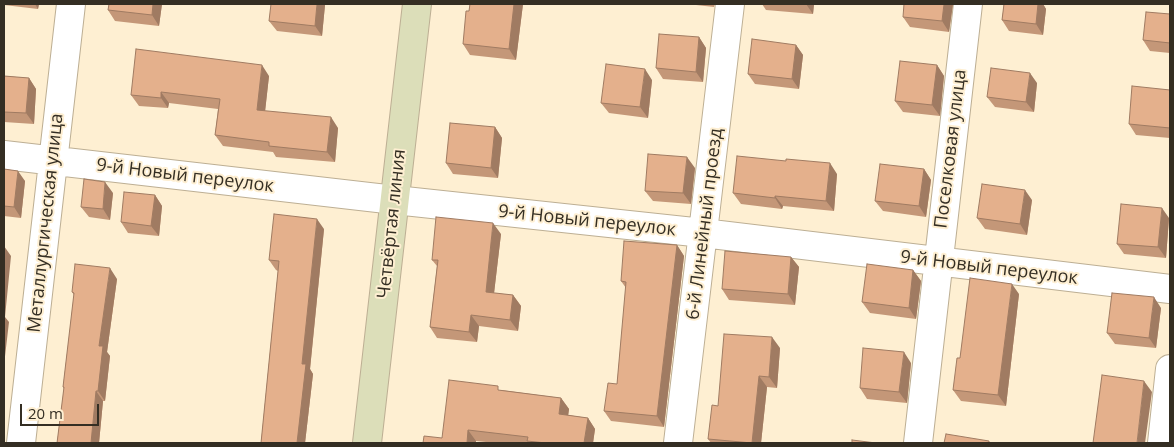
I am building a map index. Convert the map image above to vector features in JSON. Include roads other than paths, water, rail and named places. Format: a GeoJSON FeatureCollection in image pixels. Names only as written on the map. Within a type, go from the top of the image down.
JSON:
{"type":"FeatureCollection","features":[{"type":"Feature","properties":{"kind":"street","name":"Металлургическая улица"},"geometry":{"type":"LineString","coordinates":[[21,443],[71,4]]}},
{"type":"Feature","properties":{"kind":"street","name":"Четвёртая линия"},"geometry":{"type":"LineString","coordinates":[[368,443],[417,4]]}},
{"type":"Feature","properties":{"kind":"street","name":"6-й Линейный проезд"},"geometry":{"type":"LineString","coordinates":[[678,443],[730,4]]}},
{"type":"Feature","properties":{"kind":"street","name":"Поселковая улица"},"geometry":{"type":"LineString","coordinates":[[918,443],[968,4]]}},
{"type":"Feature","properties":{"kind":"street","name":"9-й Новый переулок"},"geometry":{"type":"LineString","coordinates":[[4,155],[703,233],[938,263],[1170,289]]}},
{"type":"Feature","properties":{"kind":"street"},"geometry":{"type":"LineString","coordinates":[[1162,443],[1170,369]]}}]}
